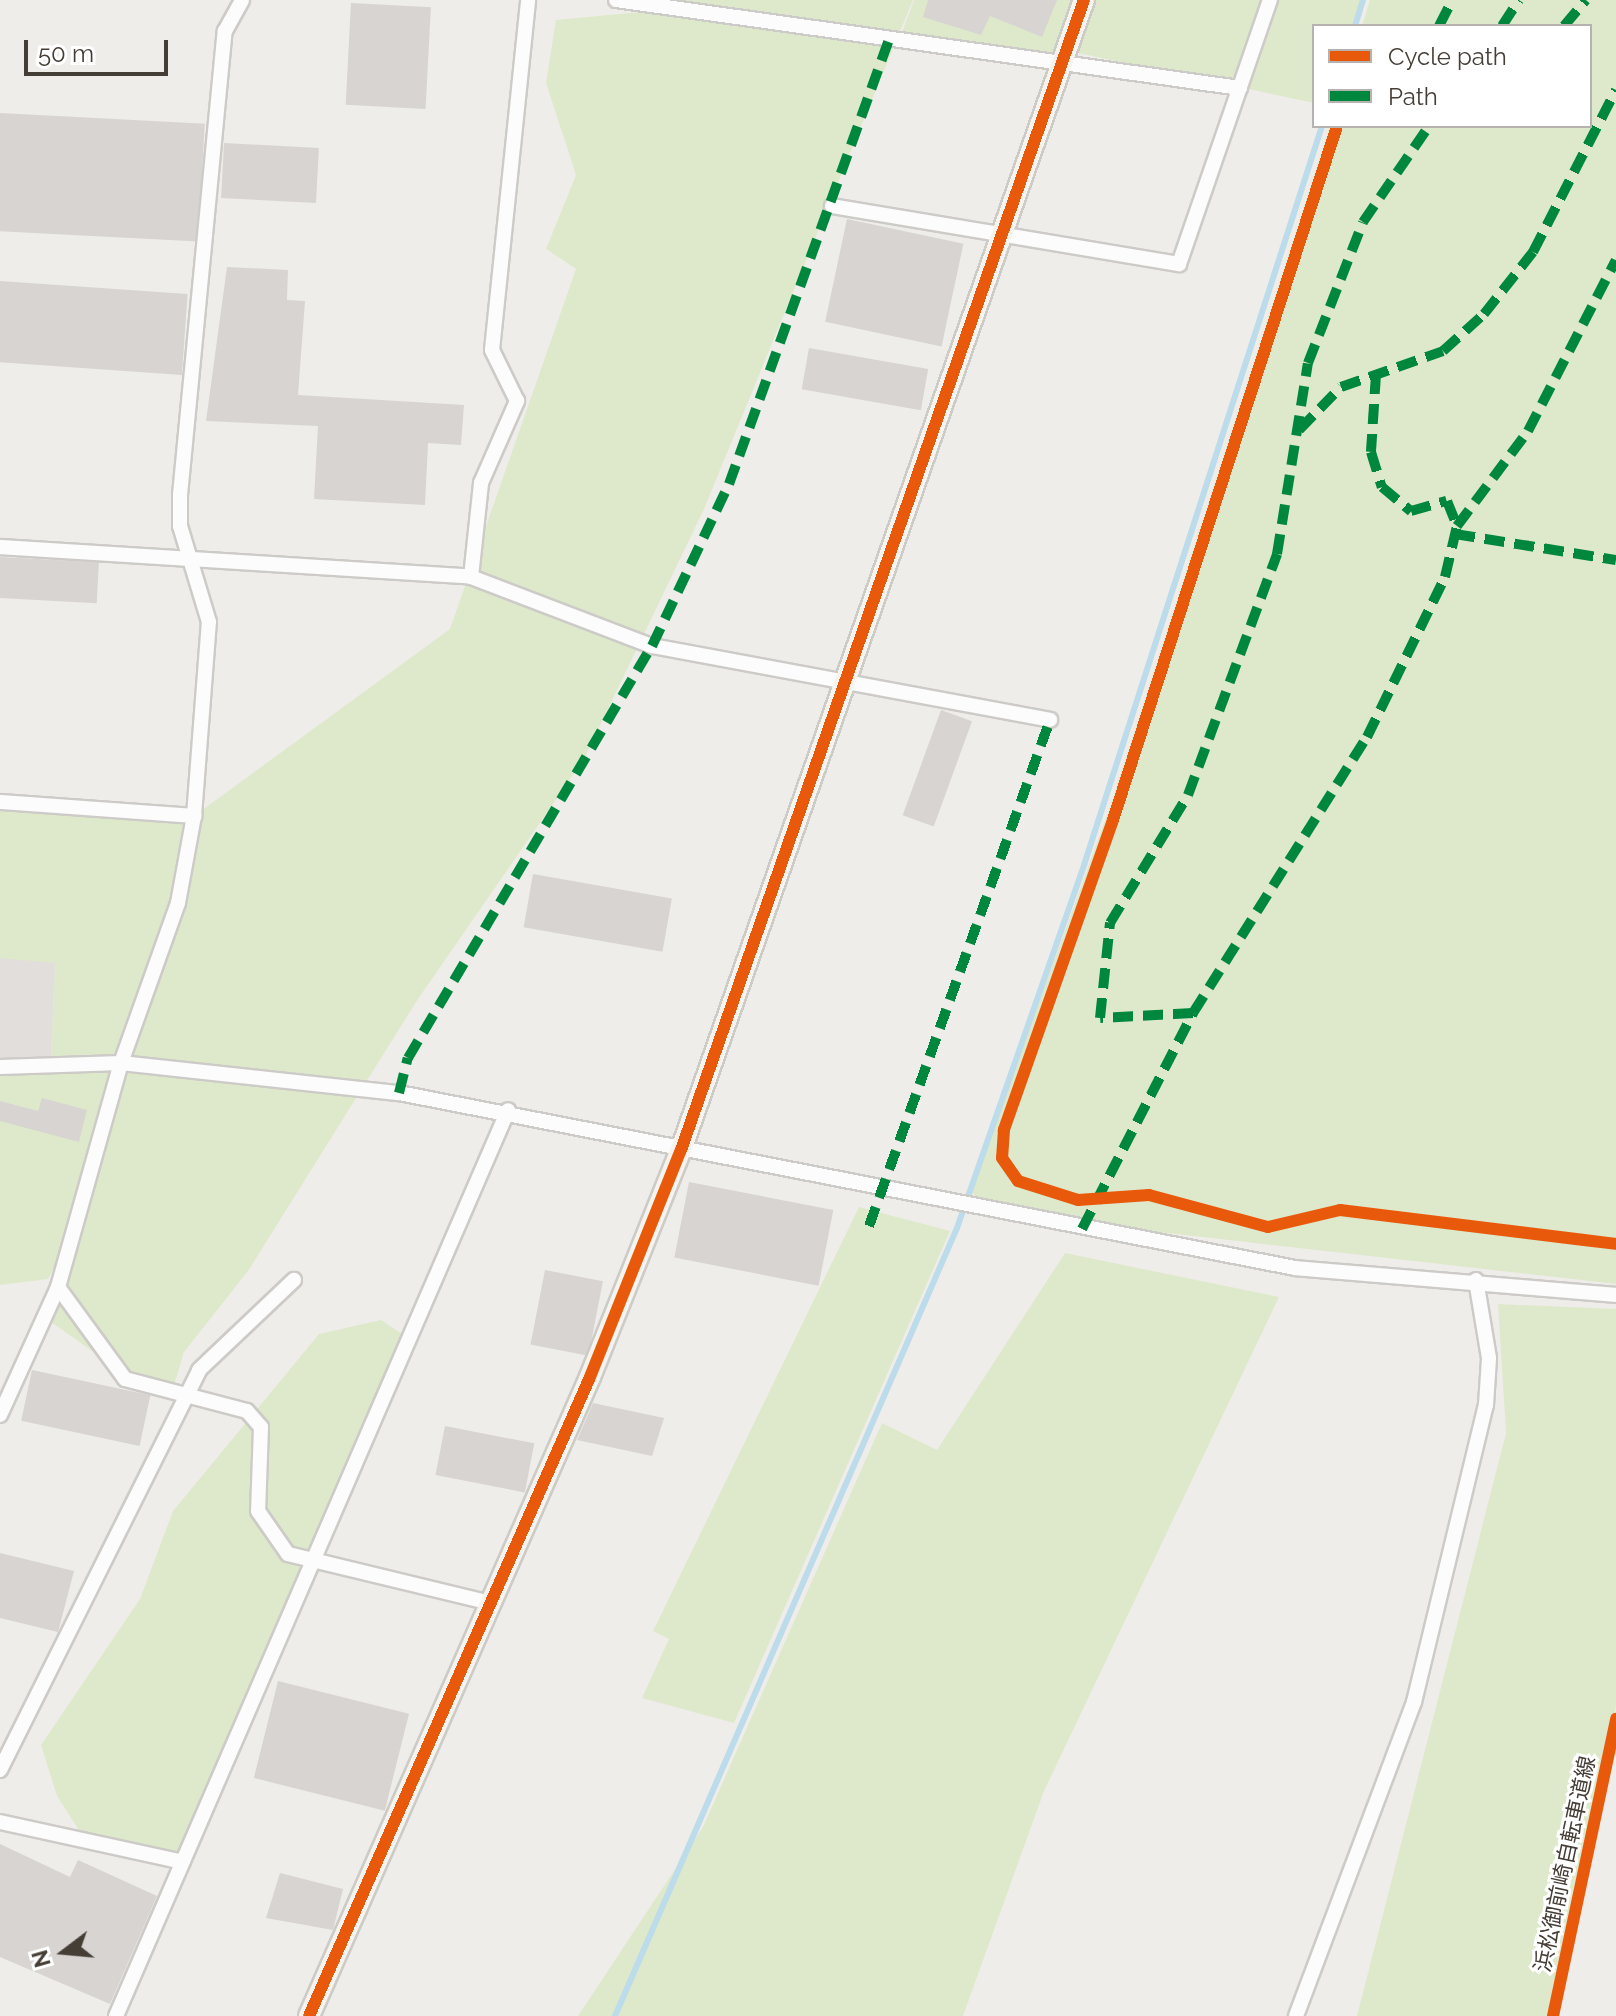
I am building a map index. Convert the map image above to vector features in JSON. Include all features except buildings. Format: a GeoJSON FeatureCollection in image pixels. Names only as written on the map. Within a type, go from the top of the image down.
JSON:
{"type":"FeatureCollection","features":[{"type":"Feature","properties":{"kind":"street"},"geometry":{"type":"LineString","coordinates":[[0,1415],[58,1287],[121,1063],[178,903],[194,816],[209,622],[191,562],[180,495],[225,31],[242,0]]}},
{"type":"Feature","properties":{"kind":"street"},"geometry":{"type":"LineString","coordinates":[[471,577],[481,483],[517,401],[492,350],[528,0]]}},
{"type":"Feature","properties":{"kind":"street"},"geometry":{"type":"LineString","coordinates":[[616,0],[1063,58],[1240,88]]}},
{"type":"Feature","properties":{"kind":"street"},"geometry":{"type":"LineString","coordinates":[[309,2016],[490,1603],[681,1150],[1084,0]]}},
{"type":"Feature","properties":{"kind":"street"},"geometry":{"type":"LineString","coordinates":[[832,206],[1179,264],[1270,0]]}},
{"type":"Feature","properties":{"kind":"street"},"geometry":{"type":"LineString","coordinates":[[0,547],[191,562],[471,577],[652,646],[842,687],[1050,720]]}},
{"type":"Feature","properties":{"kind":"street"},"geometry":{"type":"LineString","coordinates":[[0,802],[194,816]]}},
{"type":"Feature","properties":{"kind":"street"},"geometry":{"type":"LineString","coordinates":[[0,1067],[121,1063],[508,1110],[681,1150],[1295,1268],[1476,1280],[1616,1295]]}},
{"type":"Feature","properties":{"kind":"street"},"geometry":{"type":"LineString","coordinates":[[116,2016],[508,1110]]}},
{"type":"Feature","properties":{"kind":"street"},"geometry":{"type":"LineString","coordinates":[[0,1770],[199,1370],[294,1280]]}},
{"type":"Feature","properties":{"kind":"street"},"geometry":{"type":"LineString","coordinates":[[1296,2016],[1414,1702],[1486,1405],[1489,1358],[1476,1280]]}},
{"type":"Feature","properties":{"kind":"street"},"geometry":{"type":"LineString","coordinates":[[58,1287],[125,1379],[247,1411],[261,1427],[258,1511],[288,1554],[490,1603]]}},
{"type":"Feature","properties":{"kind":"street"},"geometry":{"type":"LineString","coordinates":[[0,1822],[183,1862]]}},
{"type":"Feature","properties":{"kind":"green space"},"geometry":{"type":"Polygon","coordinates":[[[684,0],[913,0],[704,509],[584,759],[416,1002],[248,1271],[184,1352],[172,1392],[139,1384],[44,1317],[131,1058],[51,1056],[55,963],[0,962],[0,804],[182,819],[185,844],[194,816],[450,629],[576,269],[546,249],[576,175],[546,83],[556,20],[683,8],[684,0]]]}},
{"type":"Feature","properties":{"kind":"green space"},"geometry":{"type":"Polygon","coordinates":[[[914,0],[1074,0],[1056,54],[901,35],[914,0]]]}},
{"type":"Feature","properties":{"kind":"green space"},"geometry":{"type":"Polygon","coordinates":[[[1095,0],[1365,0],[1357,24],[1312,24],[1312,103],[1078,53],[1095,0]]]}},
{"type":"Feature","properties":{"kind":"green space"},"geometry":{"type":"Polygon","coordinates":[[[1370,0],[1616,0],[1616,1284],[1097,1225],[977,1200],[971,1190],[1111,804],[1329,128],[1592,128],[1592,24],[1363,24],[1370,0]]]}},
{"type":"Feature","properties":{"kind":"green space"},"geometry":{"type":"Polygon","coordinates":[[[118,1071],[73,1233],[48,1279],[0,1285],[0,1075],[118,1071]]]}},
{"type":"Feature","properties":{"kind":"green space"},"geometry":{"type":"Polygon","coordinates":[[[859,1207],[950,1231],[734,1723],[642,1698],[669,1639],[653,1631],[859,1207]]]}},
{"type":"Feature","properties":{"kind":"green space"},"geometry":{"type":"Polygon","coordinates":[[[1065,1253],[1279,1297],[1044,1791],[963,2016],[578,2016],[703,1827],[882,1423],[937,1450],[1065,1253]]]}},
{"type":"Feature","properties":{"kind":"green space"},"geometry":{"type":"Polygon","coordinates":[[[1498,1304],[1616,1309],[1616,1706],[1607,1764],[1550,2016],[1357,2016],[1506,1433],[1498,1304]]]}},
{"type":"Feature","properties":{"kind":"green space"},"geometry":{"type":"Polygon","coordinates":[[[381,1320],[410,1339],[175,1856],[86,1841],[57,1796],[41,1745],[140,1599],[173,1511],[319,1334],[381,1320]]]}},
{"type":"Feature","properties":{"kind":"shaded area"},"geometry":{"type":"Polygon","coordinates":[[[0,958],[55,963],[51,1056],[0,1060],[0,958]]]}},
{"type":"Feature","properties":{"kind":"waterway"},"geometry":{"type":"LineString","coordinates":[[1356,24],[1363,0]]}},
{"type":"Feature","properties":{"kind":"waterway"},"geometry":{"type":"LineString","coordinates":[[615,2016],[957,1228],[1084,865],[1321,128]]}},
{"type":"Feature","properties":{"kind":"marked path"},"geometry":{"type":"LineString","coordinates":[[1440,24],[1452,0]]}},
{"type":"Feature","properties":{"kind":"marked path"},"geometry":{"type":"LineString","coordinates":[[1503,24],[1519,0]]}},
{"type":"Feature","properties":{"kind":"marked path"},"geometry":{"type":"LineString","coordinates":[[1566,24],[1586,0]]}},
{"type":"Feature","properties":{"kind":"marked path"},"geometry":{"type":"LineString","coordinates":[[399,1093],[408,1058],[652,646],[729,484],[891,34]]}},
{"type":"Feature","properties":{"kind":"marked path"},"geometry":{"type":"LineString","coordinates":[[1299,430],[1341,387],[1443,351],[1484,314],[1533,252],[1616,90]]}},
{"type":"Feature","properties":{"kind":"marked path"},"geometry":{"type":"LineString","coordinates":[[1193,1013],[1100,1018],[1110,923],[1188,795],[1277,554],[1308,363],[1363,222],[1428,128]]}},
{"type":"Feature","properties":{"kind":"marked path"},"geometry":{"type":"LineString","coordinates":[[1082,1229],[1193,1013],[1367,737],[1445,577],[1457,526],[1528,431],[1616,260]]}},
{"type":"Feature","properties":{"kind":"marked path"},"geometry":{"type":"LineString","coordinates":[[1376,374],[1371,452],[1382,487],[1411,511],[1447,501],[1457,526]]}},
{"type":"Feature","properties":{"kind":"marked path"},"geometry":{"type":"LineString","coordinates":[[1455,534],[1616,560]]}},
{"type":"Feature","properties":{"kind":"marked path"},"geometry":{"type":"LineString","coordinates":[[869,1226],[1050,720]]}},
{"type":"Feature","properties":{"kind":"cycle path"},"geometry":{"type":"LineString","coordinates":[[309,2016],[590,1377],[681,1150],[1084,0]]}},
{"type":"Feature","properties":{"kind":"cycle path"},"geometry":{"type":"LineString","coordinates":[[1336,128],[1113,820],[1004,1130],[1002,1158],[1018,1181],[1078,1200],[1149,1195],[1268,1227],[1340,1210],[1616,1244]]}},
{"type":"Feature","properties":{"kind":"cycle path","name":"浜松御前崎自転車道線"},"geometry":{"type":"LineString","coordinates":[[1553,2016],[1616,1719]]}}]}
